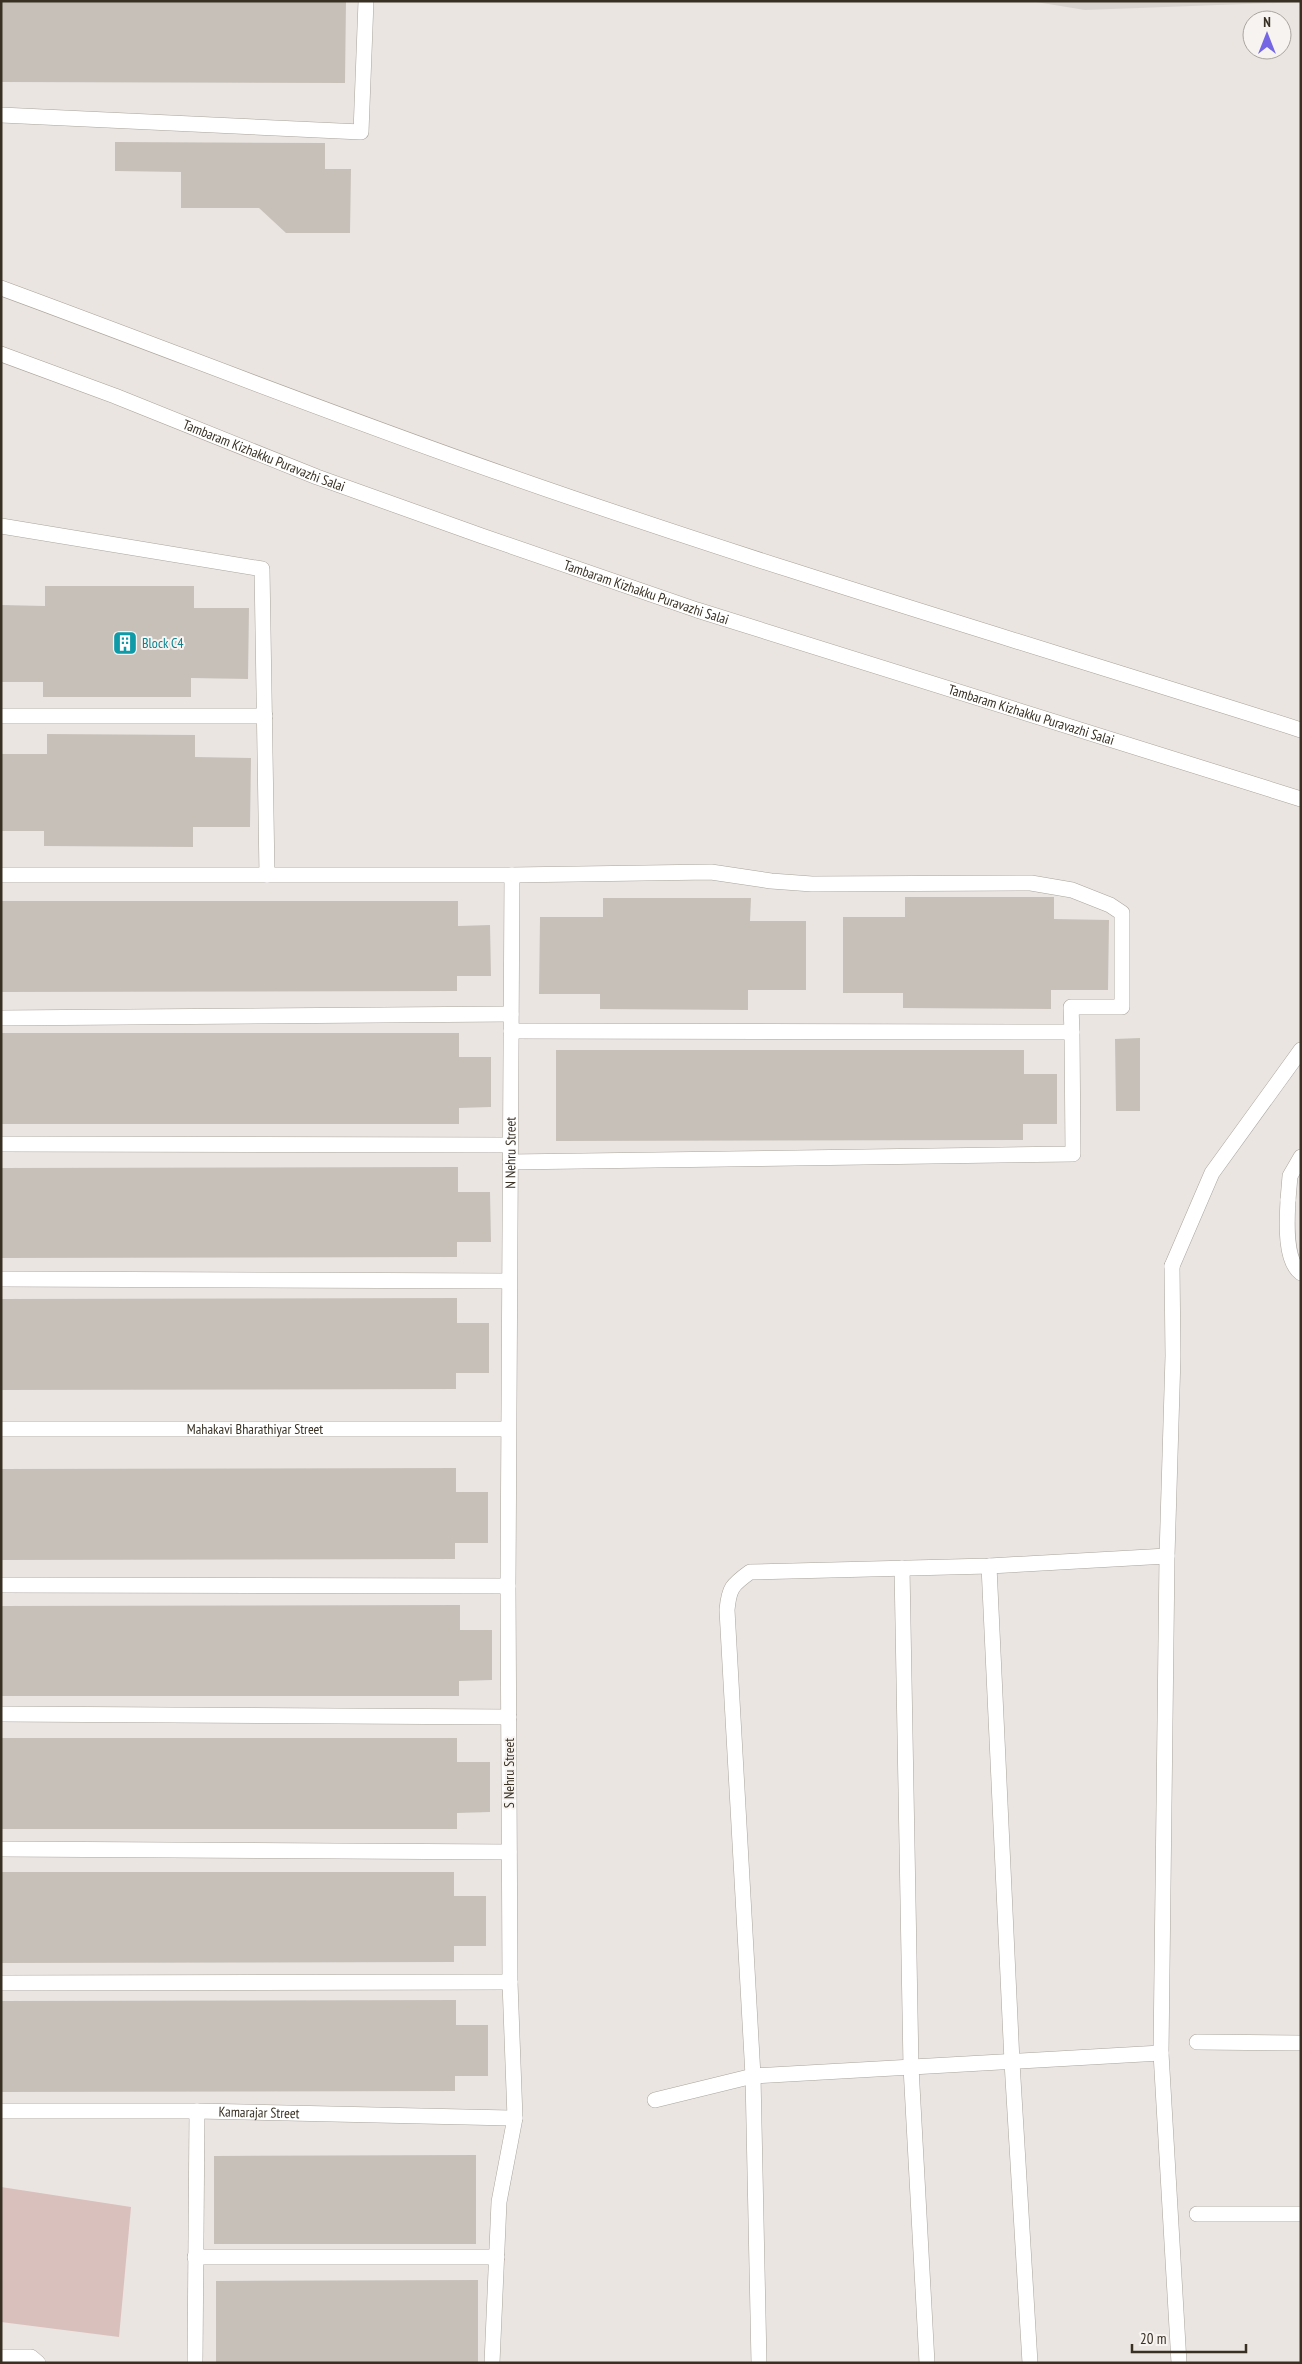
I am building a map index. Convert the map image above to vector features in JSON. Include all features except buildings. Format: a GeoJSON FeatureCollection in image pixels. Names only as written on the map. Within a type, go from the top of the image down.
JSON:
{"type":"FeatureCollection","features":[{"type":"Feature","properties":{"kind":"street"},"geometry":{"type":"LineString","coordinates":[[1,115],[361,132],[366,1]]}},
{"type":"Feature","properties":{"kind":"street"},"geometry":{"type":"LineString","coordinates":[[1,288],[343,418],[518,480],[718,546],[1301,730]]}},
{"type":"Feature","properties":{"kind":"street","name":"Tambaram Kizhakku Puravazhi Salai"},"geometry":{"type":"LineString","coordinates":[[1,354],[115,396],[317,477],[566,565],[715,616],[1301,799]]}},
{"type":"Feature","properties":{"kind":"street"},"geometry":{"type":"LineString","coordinates":[[1,526],[262,570],[267,875]]}},
{"type":"Feature","properties":{"kind":"street"},"geometry":{"type":"LineString","coordinates":[[1,716],[265,716]]}},
{"type":"Feature","properties":{"kind":"street"},"geometry":{"type":"LineString","coordinates":[[1,875],[512,875],[711,872],[770,881],[812,884],[1031,883],[1072,890],[1110,905],[1122,913],[1122,1006],[1071,1007],[1073,1154],[510,1162]]}},
{"type":"Feature","properties":{"kind":"street","name":"N Nehru Street"},"geometry":{"type":"LineString","coordinates":[[508,1428],[512,875]]}},
{"type":"Feature","properties":{"kind":"street"},"geometry":{"type":"LineString","coordinates":[[1,1018],[511,1014]]}},
{"type":"Feature","properties":{"kind":"street"},"geometry":{"type":"LineString","coordinates":[[511,1031],[1072,1032]]}},
{"type":"Feature","properties":{"kind":"street"},"geometry":{"type":"LineString","coordinates":[[1179,2363],[1160,2053],[1167,1556],[1173,1356],[1172,1266],[1212,1173],[1301,1050]]}},
{"type":"Feature","properties":{"kind":"street"},"geometry":{"type":"LineString","coordinates":[[1,1144],[510,1145]]}},
{"type":"Feature","properties":{"kind":"street"},"geometry":{"type":"LineString","coordinates":[[1301,1157],[1290,1176],[1288,1200],[1288,1249],[1295,1269],[1301,1273]]}},
{"type":"Feature","properties":{"kind":"street"},"geometry":{"type":"LineString","coordinates":[[1,1279],[509,1280]]}},
{"type":"Feature","properties":{"kind":"street","name":"Mahakavi Bharathiyar Street"},"geometry":{"type":"LineString","coordinates":[[1,1429],[508,1428]]}},
{"type":"Feature","properties":{"kind":"street","name":"S Nehru Street"},"geometry":{"type":"LineString","coordinates":[[492,2363],[499,2202],[515,2118],[510,1982],[508,1428]]}},
{"type":"Feature","properties":{"kind":"street"},"geometry":{"type":"LineString","coordinates":[[758,2363],[753,2076],[727,1610],[729,1591],[750,1572],[989,1566],[1167,1556]]}},
{"type":"Feature","properties":{"kind":"street"},"geometry":{"type":"LineString","coordinates":[[989,1566],[1012,2062],[1030,2363]]}},
{"type":"Feature","properties":{"kind":"street"},"geometry":{"type":"LineString","coordinates":[[902,1568],[911,2067],[927,2363]]}},
{"type":"Feature","properties":{"kind":"street"},"geometry":{"type":"LineString","coordinates":[[1,1585],[508,1586]]}},
{"type":"Feature","properties":{"kind":"street"},"geometry":{"type":"LineString","coordinates":[[1,1714],[509,1717]]}},
{"type":"Feature","properties":{"kind":"street"},"geometry":{"type":"LineString","coordinates":[[1,1850],[509,1852]]}},
{"type":"Feature","properties":{"kind":"street"},"geometry":{"type":"LineString","coordinates":[[1,1983],[510,1982]]}},
{"type":"Feature","properties":{"kind":"street"},"geometry":{"type":"LineString","coordinates":[[1198,2042],[1301,2043]]}},
{"type":"Feature","properties":{"kind":"street"},"geometry":{"type":"LineString","coordinates":[[656,2100],[753,2076],[1160,2053]]}},
{"type":"Feature","properties":{"kind":"street","name":"Kamarajar Street"},"geometry":{"type":"LineString","coordinates":[[1,2111],[197,2111],[515,2118]]}},
{"type":"Feature","properties":{"kind":"street"},"geometry":{"type":"LineString","coordinates":[[195,2363],[197,2111]]}},
{"type":"Feature","properties":{"kind":"street"},"geometry":{"type":"LineString","coordinates":[[1197,2214],[1301,2214]]}},
{"type":"Feature","properties":{"kind":"street"},"geometry":{"type":"LineString","coordinates":[[195,2258],[497,2258]]}},
{"type":"Feature","properties":{"kind":"street"},"geometry":{"type":"LineString","coordinates":[[1,2357],[30,2357],[38,2363]]}},
{"type":"Feature","properties":{"kind":"shaded area"},"geometry":{"type":"Polygon","coordinates":[[[1030,1],[1301,1],[1301,2],[1085,10],[1030,1]]]}},
{"type":"Feature","properties":{"kind":"shaded area"},"geometry":{"type":"Polygon","coordinates":[[[1,2187],[131,2207],[119,2337],[1,2322],[1,2187]]]}},
{"type":"Feature","properties":{"kind":"place","name":"Block C4"},"geometry":{"type":"Point","coordinates":[125,643]}}]}
